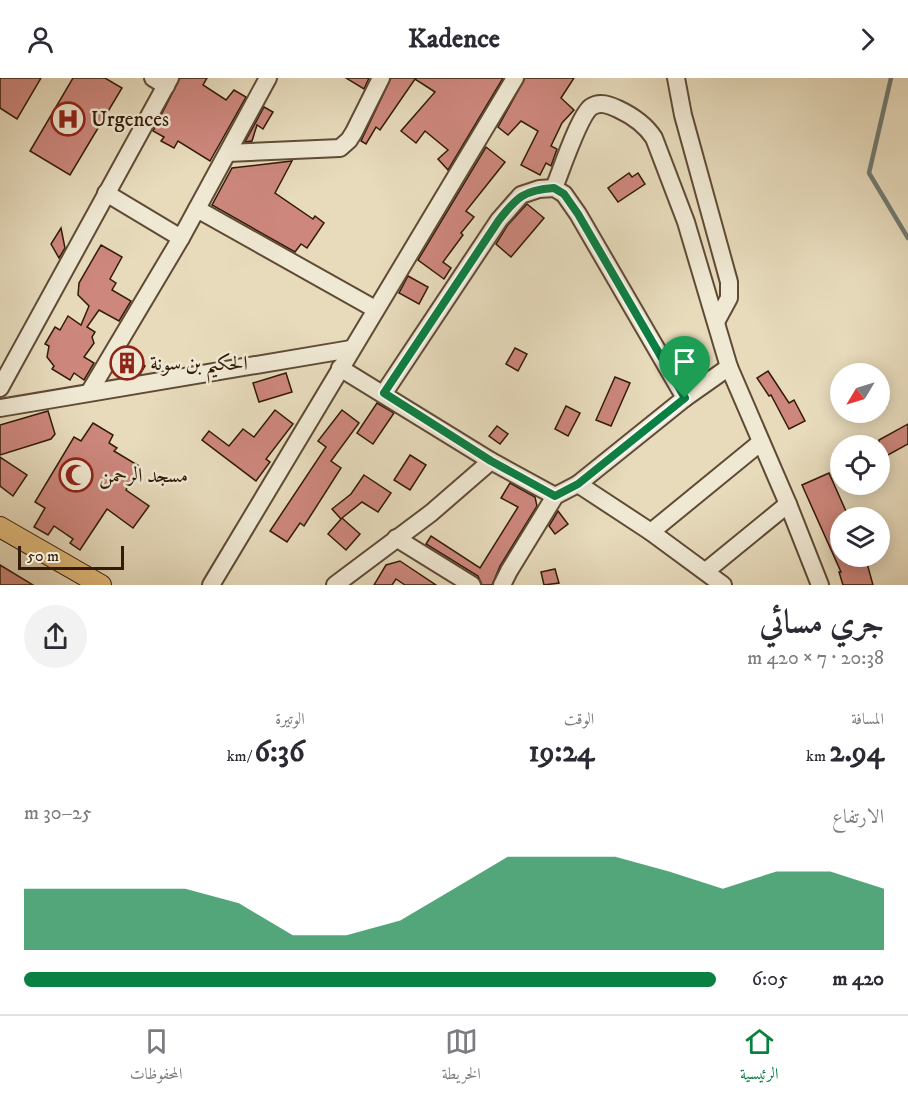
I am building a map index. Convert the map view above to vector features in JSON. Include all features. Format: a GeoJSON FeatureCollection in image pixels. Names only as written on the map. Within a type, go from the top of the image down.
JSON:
{"type":"FeatureCollection","features":[{"type":"Feature","properties":{"kind":"main road"},"geometry":{"type":"LineString","coordinates":[[0,527],[101,585]]}},
{"type":"Feature","properties":{"kind":"street"},"geometry":{"type":"LineString","coordinates":[[90,391],[181,238],[268,78]]}},
{"type":"Feature","properties":{"kind":"street"},"geometry":{"type":"LineString","coordinates":[[228,153],[340,148],[346,144],[354,132],[381,78]]}},
{"type":"Feature","properties":{"kind":"street"},"geometry":{"type":"LineString","coordinates":[[211,585],[515,78]]}},
{"type":"Feature","properties":{"kind":"street"},"geometry":{"type":"LineString","coordinates":[[676,78],[683,116],[728,273],[729,298],[716,322]]}},
{"type":"Feature","properties":{"kind":"street"},"geometry":{"type":"LineString","coordinates":[[0,388],[106,194],[163,81]]}},
{"type":"Feature","properties":{"kind":"street"},"geometry":{"type":"LineString","coordinates":[[554,188],[582,119],[592,106],[607,104],[629,114],[642,123],[654,138],[686,222],[729,367],[788,504],[813,582]]}},
{"type":"Feature","properties":{"kind":"street"},"geometry":{"type":"LineString","coordinates":[[384,393],[499,220],[513,203],[528,192],[554,188],[564,194],[578,214],[685,398]]}},
{"type":"Feature","properties":{"kind":"street"},"geometry":{"type":"LineString","coordinates":[[106,194],[181,238]]}},
{"type":"Feature","properties":{"kind":"street"},"geometry":{"type":"LineString","coordinates":[[197,209],[375,309]]}},
{"type":"Feature","properties":{"kind":"street"},"geometry":{"type":"LineString","coordinates":[[0,408],[90,391],[351,349]]}},
{"type":"Feature","properties":{"kind":"street"},"geometry":{"type":"LineString","coordinates":[[502,585],[555,496],[578,484],[685,398],[729,367]]}},
{"type":"Feature","properties":{"kind":"street"},"geometry":{"type":"LineString","coordinates":[[340,368],[491,461],[555,496]]}},
{"type":"Feature","properties":{"kind":"street"},"geometry":{"type":"LineString","coordinates":[[651,532],[761,442]]}},
{"type":"Feature","properties":{"kind":"street"},"geometry":{"type":"LineString","coordinates":[[335,585],[431,513],[491,461]]}},
{"type":"Feature","properties":{"kind":"street"},"geometry":{"type":"LineString","coordinates":[[578,484],[651,532],[723,585]]}},
{"type":"Feature","properties":{"kind":"street"},"geometry":{"type":"LineString","coordinates":[[706,571],[788,504]]}},
{"type":"Feature","properties":{"kind":"street"},"geometry":{"type":"LineString","coordinates":[[396,538],[472,585]]}},
{"type":"Feature","properties":{"kind":"building"},"geometry":{"type":"Polygon","coordinates":[[[0,78],[41,78],[17,119],[0,108],[0,78]]]}},
{"type":"Feature","properties":{"kind":"building"},"geometry":{"type":"Polygon","coordinates":[[[73,78],[105,78],[122,88],[70,175],[30,151],[73,78]]]}},
{"type":"Feature","properties":{"kind":"building"},"geometry":{"type":"Polygon","coordinates":[[[180,78],[207,78],[203,85],[226,100],[234,90],[246,97],[210,161],[178,141],[174,148],[161,141],[164,137],[153,131],[180,78]]]}},
{"type":"Feature","properties":{"kind":"building"},"geometry":{"type":"Polygon","coordinates":[[[346,78],[369,78],[364,89],[346,78]]]}},
{"type":"Feature","properties":{"kind":"building"},"geometry":{"type":"Polygon","coordinates":[[[391,78],[503,78],[448,170],[438,159],[448,150],[425,131],[416,143],[401,131],[435,92],[415,79],[380,130],[376,127],[366,144],[361,141],[391,78]]]}},
{"type":"Feature","properties":{"kind":"building"},"geometry":{"type":"Polygon","coordinates":[[[525,78],[574,78],[561,98],[574,110],[562,123],[551,146],[557,149],[551,166],[546,163],[540,175],[521,165],[538,131],[521,121],[508,135],[498,127],[525,78]]]}},
{"type":"Feature","properties":{"kind":"building"},"geometry":{"type":"Polygon","coordinates":[[[264,107],[273,112],[263,129],[257,125],[252,141],[245,142],[264,107]]]}},
{"type":"Feature","properties":{"kind":"building"},"geometry":{"type":"Polygon","coordinates":[[[486,147],[505,162],[466,211],[474,217],[443,262],[451,268],[444,279],[418,260],[486,147]]]}},
{"type":"Feature","properties":{"kind":"building"},"geometry":{"type":"Polygon","coordinates":[[[292,161],[275,193],[313,219],[315,216],[324,223],[307,248],[301,244],[295,252],[212,205],[232,168],[292,161]]]}},
{"type":"Feature","properties":{"kind":"building"},"geometry":{"type":"Polygon","coordinates":[[[629,173],[632,177],[638,173],[645,184],[618,202],[608,188],[629,173]]]}},
{"type":"Feature","properties":{"kind":"building"},"geometry":{"type":"Polygon","coordinates":[[[527,204],[544,218],[511,257],[496,244],[507,226],[527,204]]]}},
{"type":"Feature","properties":{"kind":"building"},"geometry":{"type":"Polygon","coordinates":[[[61,228],[65,248],[59,258],[51,244],[61,228]]]}},
{"type":"Feature","properties":{"kind":"building"},"geometry":{"type":"Polygon","coordinates":[[[101,245],[122,257],[110,279],[116,283],[112,290],[131,301],[119,321],[99,310],[87,327],[95,332],[92,337],[94,343],[84,357],[94,363],[84,380],[74,373],[70,380],[52,369],[54,366],[47,357],[49,346],[45,344],[55,327],[60,330],[68,316],[81,325],[89,306],[78,295],[79,283],[101,245]]]}},
{"type":"Feature","properties":{"kind":"building"},"geometry":{"type":"Polygon","coordinates":[[[408,276],[428,287],[419,304],[399,293],[408,276]]]}},
{"type":"Feature","properties":{"kind":"building"},"geometry":{"type":"Polygon","coordinates":[[[515,348],[527,354],[518,371],[506,364],[515,348]]]}},
{"type":"Feature","properties":{"kind":"building","name":"الحكيم بن سونة"},"geometry":{"type":"Polygon","coordinates":[[[125,352],[145,366],[140,374],[136,375],[118,365],[125,352]]]}},
{"type":"Feature","properties":{"kind":"building"},"geometry":{"type":"Polygon","coordinates":[[[768,371],[789,403],[794,400],[805,421],[789,429],[771,395],[769,396],[757,378],[768,371]]]}},
{"type":"Feature","properties":{"kind":"building"},"geometry":{"type":"Polygon","coordinates":[[[286,373],[292,392],[259,402],[253,383],[286,373]]]}},
{"type":"Feature","properties":{"kind":"building"},"geometry":{"type":"Polygon","coordinates":[[[615,377],[630,383],[611,426],[596,420],[615,377]]]}},
{"type":"Feature","properties":{"kind":"building"},"geometry":{"type":"Polygon","coordinates":[[[377,403],[394,413],[373,444],[357,433],[377,403]]]}},
{"type":"Feature","properties":{"kind":"building"},"geometry":{"type":"Polygon","coordinates":[[[566,406],[580,413],[568,436],[555,429],[566,406]]]}},
{"type":"Feature","properties":{"kind":"building"},"geometry":{"type":"Polygon","coordinates":[[[275,410],[293,424],[266,459],[270,462],[256,481],[202,440],[209,431],[229,446],[243,429],[254,437],[275,410]]]}},
{"type":"Feature","properties":{"kind":"building"},"geometry":{"type":"Polygon","coordinates":[[[342,410],[359,423],[331,461],[341,468],[304,526],[300,523],[287,542],[270,531],[326,447],[318,441],[342,410]]]}},
{"type":"Feature","properties":{"kind":"building"},"geometry":{"type":"Polygon","coordinates":[[[48,411],[55,434],[51,439],[0,455],[0,425],[48,411]]]}},
{"type":"Feature","properties":{"kind":"building"},"geometry":{"type":"Polygon","coordinates":[[[93,423],[113,435],[109,443],[117,448],[114,451],[139,466],[126,490],[149,506],[133,528],[107,509],[80,550],[70,543],[73,539],[54,526],[48,535],[34,527],[45,508],[35,502],[74,437],[81,441],[93,423]]]}},
{"type":"Feature","properties":{"kind":"building"},"geometry":{"type":"Polygon","coordinates":[[[908,424],[908,444],[890,454],[890,435],[888,435],[908,424]]]}},
{"type":"Feature","properties":{"kind":"building"},"geometry":{"type":"Polygon","coordinates":[[[497,426],[508,434],[500,444],[489,436],[497,426]]]}},
{"type":"Feature","properties":{"kind":"building"},"geometry":{"type":"Polygon","coordinates":[[[410,455],[426,465],[410,490],[394,480],[410,455]]]}},
{"type":"Feature","properties":{"kind":"building"},"geometry":{"type":"Polygon","coordinates":[[[0,457],[27,475],[13,496],[0,486],[0,457]]]}},
{"type":"Feature","properties":{"kind":"building"},"geometry":{"type":"Polygon","coordinates":[[[829,473],[830,495],[839,495],[844,507],[830,507],[830,547],[802,485],[829,473]]]}},
{"type":"Feature","properties":{"kind":"building"},"geometry":{"type":"Polygon","coordinates":[[[364,475],[391,493],[378,512],[362,502],[342,518],[360,534],[346,550],[328,534],[341,519],[332,509],[351,494],[364,475]]]}},
{"type":"Feature","properties":{"kind":"building"},"geometry":{"type":"Polygon","coordinates":[[[510,483],[535,497],[537,506],[500,566],[492,585],[482,585],[478,576],[426,544],[431,536],[480,568],[518,507],[501,498],[510,483]]]}},
{"type":"Feature","properties":{"kind":"building"},"geometry":{"type":"Polygon","coordinates":[[[558,511],[568,524],[555,534],[549,526],[558,511]]]}},
{"type":"Feature","properties":{"kind":"building"},"geometry":{"type":"Polygon","coordinates":[[[400,561],[436,585],[405,585],[396,579],[392,585],[374,585],[386,565],[400,561]]]}},
{"type":"Feature","properties":{"kind":"building"},"geometry":{"type":"Polygon","coordinates":[[[0,565],[33,585],[0,585],[0,565]]]}},
{"type":"Feature","properties":{"kind":"building"},"geometry":{"type":"Polygon","coordinates":[[[839,567],[868,567],[873,585],[843,585],[839,572],[841,572],[839,567]]]}},
{"type":"Feature","properties":{"kind":"building"},"geometry":{"type":"Polygon","coordinates":[[[555,569],[559,583],[544,585],[541,572],[555,569]]]}},
{"type":"Feature","properties":{"kind":"waterway"},"geometry":{"type":"LineString","coordinates":[[891,78],[869,173],[908,238]]}},
{"type":"Feature","properties":{"kind":"place","name":"Urgences"},"geometry":{"type":"Point","coordinates":[68,119]}},
{"type":"Feature","properties":{"kind":"place","name":"الحكيم بن سونة"},"geometry":{"type":"Point","coordinates":[127,363]}},
{"type":"Feature","properties":{"kind":"place","name":"مسجد الرحمن"},"geometry":{"type":"Point","coordinates":[76,475]}},
{"type":"Feature","properties":{"kind":"route"},"geometry":{"type":"LineString","coordinates":[[554,188],[570,201],[685,398],[578,484],[555,496],[491,461],[384,393],[499,220],[513,203],[528,192],[554,188]]}}]}
